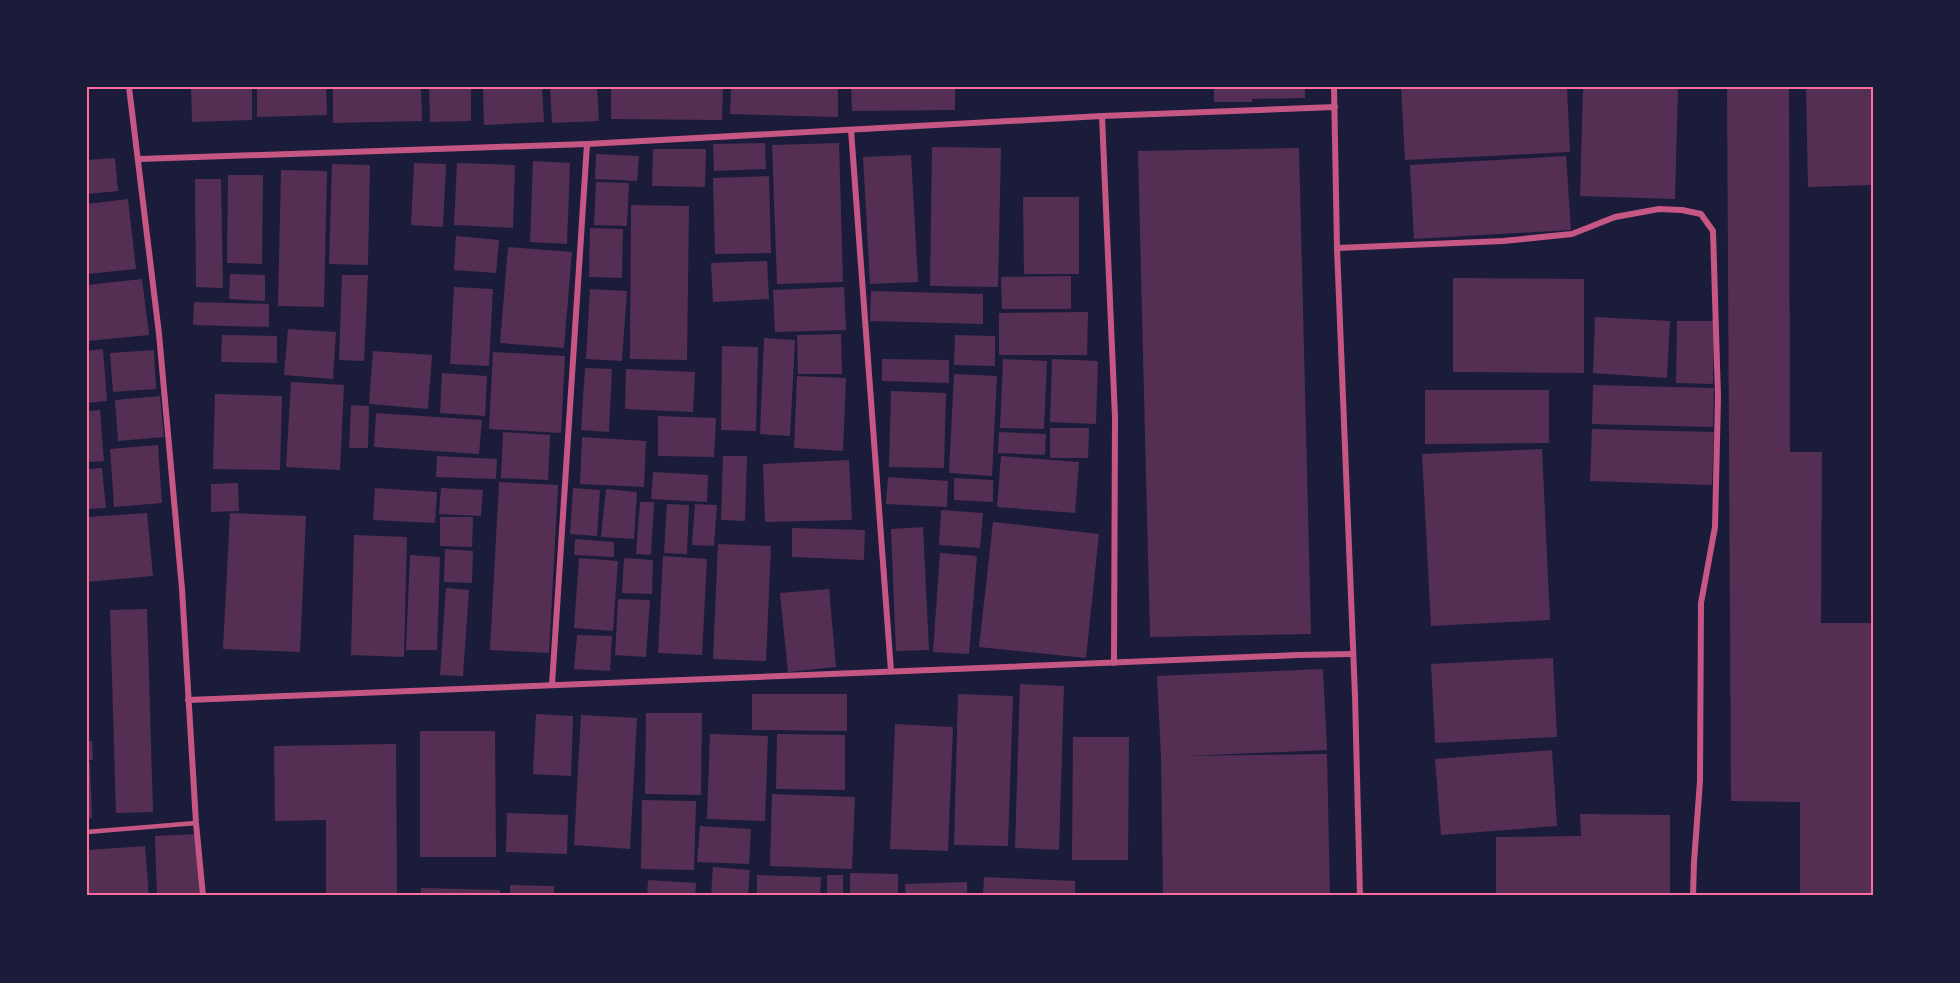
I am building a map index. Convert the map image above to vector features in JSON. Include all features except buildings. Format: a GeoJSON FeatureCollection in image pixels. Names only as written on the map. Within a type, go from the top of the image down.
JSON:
{"type":"FeatureCollection","features":[{"type":"Feature","properties":{"kind":"street"},"geometry":{"type":"LineString","coordinates":[[129,87],[159,334],[182,589],[196,823],[204,896]]}},
{"type":"Feature","properties":{"kind":"street"},"geometry":{"type":"LineString","coordinates":[[1334,87],[1337,248],[1360,896]]}},
{"type":"Feature","properties":{"kind":"street"},"geometry":{"type":"LineString","coordinates":[[138,159],[587,144],[1102,116],[1335,107]]}},
{"type":"Feature","properties":{"kind":"street"},"geometry":{"type":"LineString","coordinates":[[1102,116],[1115,417],[1114,663]]}},
{"type":"Feature","properties":{"kind":"street"},"geometry":{"type":"LineString","coordinates":[[851,130],[891,672]]}},
{"type":"Feature","properties":{"kind":"street"},"geometry":{"type":"LineString","coordinates":[[552,685],[587,144]]}},
{"type":"Feature","properties":{"kind":"street"},"geometry":{"type":"LineString","coordinates":[[1337,248],[1503,241],[1572,234],[1615,217],[1659,209],[1701,214],[1713,231],[1718,397],[1715,526],[1701,603],[1700,781],[1693,896]]}},
{"type":"Feature","properties":{"kind":"street"},"geometry":{"type":"LineString","coordinates":[[188,700],[1353,654]]}},
{"type":"Feature","properties":{"kind":"lane"},"geometry":{"type":"LineString","coordinates":[[87,832],[196,823]]}}]}
